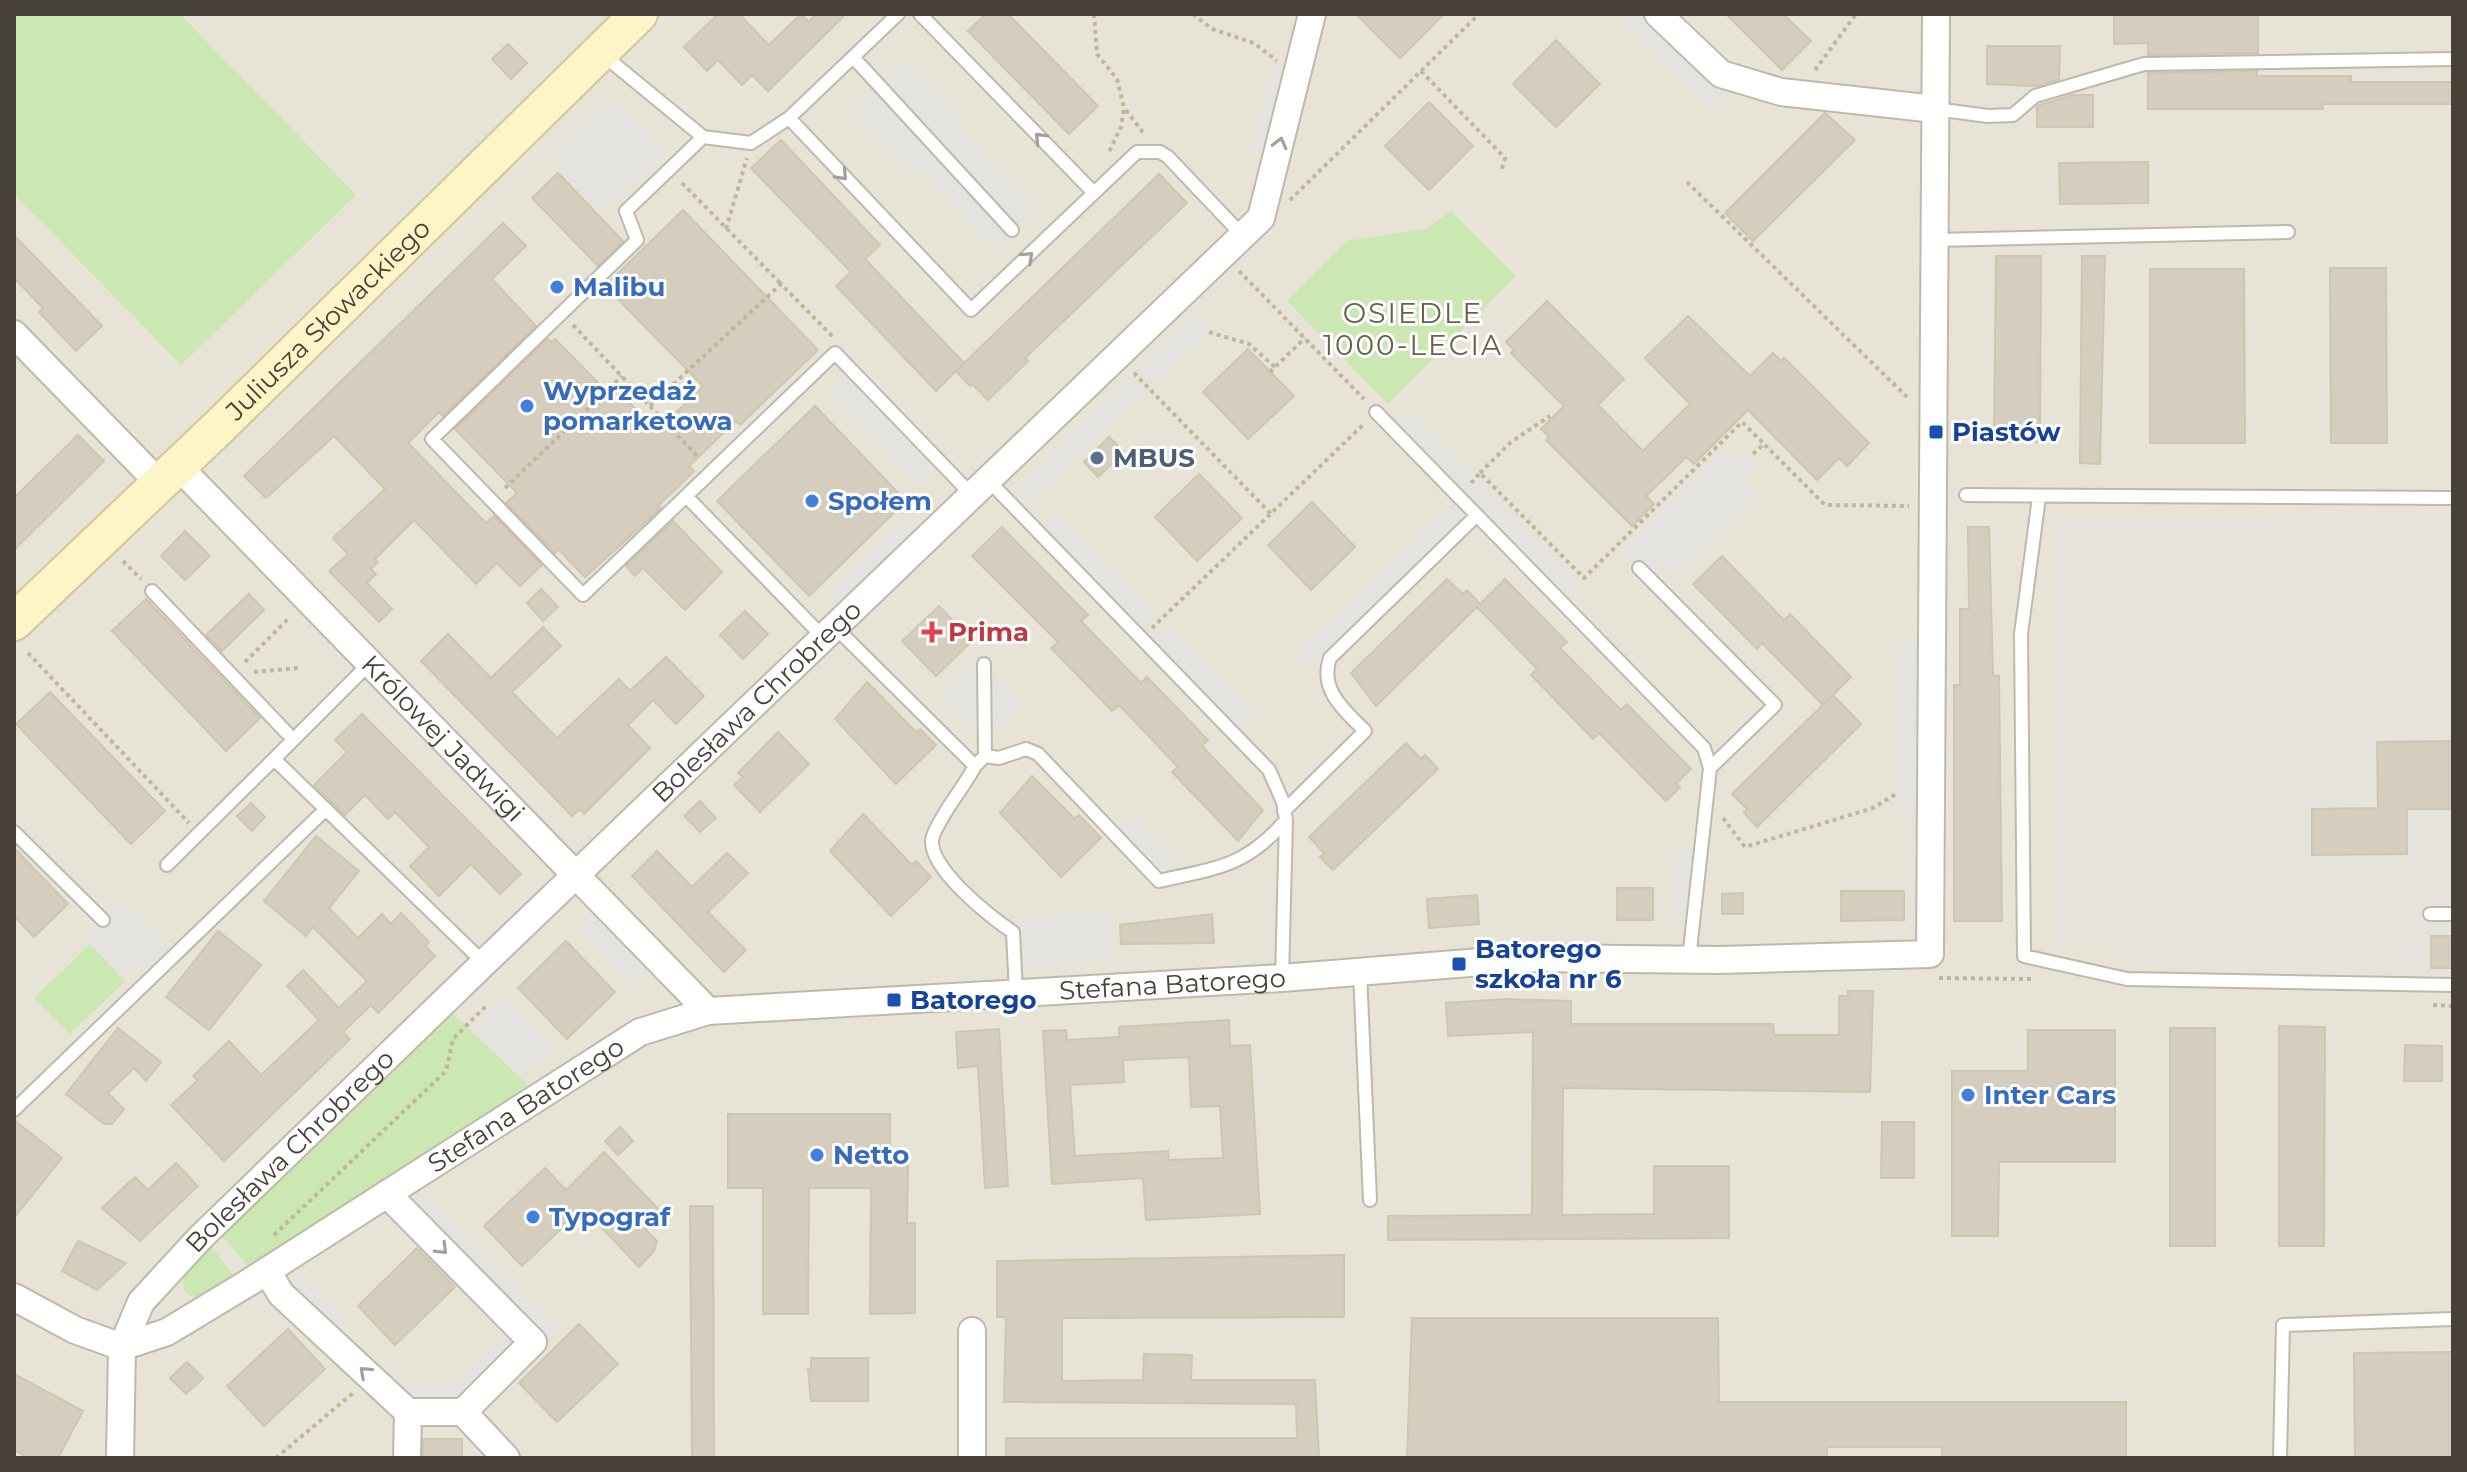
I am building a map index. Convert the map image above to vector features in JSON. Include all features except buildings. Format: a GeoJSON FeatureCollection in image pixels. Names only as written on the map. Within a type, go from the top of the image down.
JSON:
{"type":"FeatureCollection","features":[{"type":"Feature","properties":{"kind":"street","name":"Juliusza Słowackiego"},"geometry":{"type":"LineString","coordinates":[[21,638],[169,475],[639,14]]}},
{"type":"Feature","properties":{"kind":"street"},"geometry":{"type":"LineString","coordinates":[[1252,227],[1312,14]]}},
{"type":"Feature","properties":{"kind":"street"},"geometry":{"type":"LineString","coordinates":[[1658,14],[1721,74],[1781,92],[1935,109]]}},
{"type":"Feature","properties":{"kind":"street"},"geometry":{"type":"LineString","coordinates":[[1936,14],[1936,506]]}},
{"type":"Feature","properties":{"kind":"street","name":"Bolesława Chrobrego"},"geometry":{"type":"LineString","coordinates":[[122,1347],[141,1302],[200,1238],[979,486],[1252,227]]}},
{"type":"Feature","properties":{"kind":"street","name":"Królowej Jadwigi"},"geometry":{"type":"LineString","coordinates":[[14,334],[369,664],[708,1011]]}},
{"type":"Feature","properties":{"kind":"street","name":"Stefana Batorego"},"geometry":{"type":"LineString","coordinates":[[122,1347],[167,1332],[640,1032],[708,1011],[1282,978],[1531,958],[1689,959],[1930,954],[1936,506]]}},
{"type":"Feature","properties":{"kind":"street"},"geometry":{"type":"LineString","coordinates":[[267,1271],[281,1294],[408,1412],[463,1412],[533,1342],[387,1194]]}},
{"type":"Feature","properties":{"kind":"street"},"geometry":{"type":"LineString","coordinates":[[14,1297],[75,1330],[122,1347],[120,1458]]}},
{"type":"Feature","properties":{"kind":"street"},"geometry":{"type":"LineString","coordinates":[[972,1331],[972,1458]]}},
{"type":"Feature","properties":{"kind":"street"},"geometry":{"type":"LineString","coordinates":[[407,1458],[408,1412]]}},
{"type":"Feature","properties":{"kind":"street"},"geometry":{"type":"LineString","coordinates":[[463,1412],[506,1458]]}},
{"type":"Feature","properties":{"kind":"lane"},"geometry":{"type":"LineString","coordinates":[[599,52],[703,137],[751,143],[789,118],[898,14]]}},
{"type":"Feature","properties":{"kind":"lane"},"geometry":{"type":"LineString","coordinates":[[920,14],[1094,193]]}},
{"type":"Feature","properties":{"kind":"lane"},"geometry":{"type":"LineString","coordinates":[[853,57],[1012,230]]}},
{"type":"Feature","properties":{"kind":"lane"},"geometry":{"type":"LineString","coordinates":[[1935,109],[1988,116],[2013,115],[2035,96],[2144,64],[2453,59]]}},
{"type":"Feature","properties":{"kind":"lane"},"geometry":{"type":"LineString","coordinates":[[789,118],[971,310],[1137,152],[1160,152],[1168,157],[1252,227]]}},
{"type":"Feature","properties":{"kind":"lane"},"geometry":{"type":"LineString","coordinates":[[703,137],[626,211],[637,240],[432,439],[583,595],[835,353],[1142,637],[1259,758],[1275,782],[1285,815],[1282,978]]}},
{"type":"Feature","properties":{"kind":"lane"},"geometry":{"type":"LineString","coordinates":[[1935,240],[2288,232]]}},
{"type":"Feature","properties":{"kind":"lane"},"geometry":{"type":"LineString","coordinates":[[1376,412],[1696,739],[1708,755],[1710,768],[1689,959]]}},
{"type":"Feature","properties":{"kind":"lane"},"geometry":{"type":"LineString","coordinates":[[1966,495],[2453,498]]}},
{"type":"Feature","properties":{"kind":"lane"},"geometry":{"type":"LineString","coordinates":[[686,496],[975,766]]}},
{"type":"Feature","properties":{"kind":"lane"},"geometry":{"type":"LineString","coordinates":[[2039,497],[2021,634],[2024,956],[2127,979],[2453,985]]}},
{"type":"Feature","properties":{"kind":"lane"},"geometry":{"type":"LineString","coordinates":[[985,756],[999,758],[1026,749],[1038,754],[1159,881],[1239,861],[1261,846],[1285,815],[1365,731],[1328,689],[1326,670],[1330,658],[1477,515]]}},
{"type":"Feature","properties":{"kind":"lane"},"geometry":{"type":"LineString","coordinates":[[1639,568],[1775,705],[1710,768]]}},
{"type":"Feature","properties":{"kind":"lane"},"geometry":{"type":"LineString","coordinates":[[152,591],[287,733]]}},
{"type":"Feature","properties":{"kind":"lane"},"geometry":{"type":"LineString","coordinates":[[167,865],[369,664]]}},
{"type":"Feature","properties":{"kind":"lane"},"geometry":{"type":"LineString","coordinates":[[984,664],[985,756],[975,766],[932,837],[932,853],[943,870],[1013,932],[1016,993]]}},
{"type":"Feature","properties":{"kind":"lane"},"geometry":{"type":"LineString","coordinates":[[274,759],[484,963]]}},
{"type":"Feature","properties":{"kind":"lane"},"geometry":{"type":"LineString","coordinates":[[14,1110],[326,809]]}},
{"type":"Feature","properties":{"kind":"lane"},"geometry":{"type":"LineString","coordinates":[[14,832],[103,920]]}},
{"type":"Feature","properties":{"kind":"lane"},"geometry":{"type":"LineString","coordinates":[[2430,914],[2453,914]]}},
{"type":"Feature","properties":{"kind":"lane"},"geometry":{"type":"LineString","coordinates":[[1360,972],[1370,1200]]}},
{"type":"Feature","properties":{"kind":"lane"},"geometry":{"type":"LineString","coordinates":[[2280,1458],[2283,1325],[2453,1319]]}},
{"type":"Feature","properties":{"kind":"path"},"geometry":{"type":"LineString","coordinates":[[1094,14],[1097,54],[1117,79],[1124,108],[1121,127],[1105,160]]}},
{"type":"Feature","properties":{"kind":"path"},"geometry":{"type":"LineString","coordinates":[[1193,14],[1212,29],[1254,43],[1288,71]]}},
{"type":"Feature","properties":{"kind":"path"},"geometry":{"type":"LineString","coordinates":[[1806,82],[1856,14]]}},
{"type":"Feature","properties":{"kind":"path"},"geometry":{"type":"LineString","coordinates":[[1252,227],[1294,198],[1475,15]]}},
{"type":"Feature","properties":{"kind":"path"},"geometry":{"type":"LineString","coordinates":[[1421,71],[1505,158],[1502,169]]}},
{"type":"Feature","properties":{"kind":"path"},"geometry":{"type":"LineString","coordinates":[[1124,108],[1146,136],[1137,152]]}},
{"type":"Feature","properties":{"kind":"path"},"geometry":{"type":"LineString","coordinates":[[726,229],[751,143]]}},
{"type":"Feature","properties":{"kind":"path"},"geometry":{"type":"LineString","coordinates":[[669,170],[839,343],[835,353]]}},
{"type":"Feature","properties":{"kind":"path"},"geometry":{"type":"LineString","coordinates":[[1687,182],[1907,397]]}},
{"type":"Feature","properties":{"kind":"path"},"geometry":{"type":"LineString","coordinates":[[1142,637],[1376,412],[1222,254]]}},
{"type":"Feature","properties":{"kind":"path"},"geometry":{"type":"LineString","coordinates":[[650,406],[781,284]]}},
{"type":"Feature","properties":{"kind":"path"},"geometry":{"type":"LineString","coordinates":[[562,313],[712,471]]}},
{"type":"Feature","properties":{"kind":"path"},"geometry":{"type":"LineString","coordinates":[[1209,332],[1249,344],[1275,367]]}},
{"type":"Feature","properties":{"kind":"path"},"geometry":{"type":"LineString","coordinates":[[1270,372],[1305,338]]}},
{"type":"Feature","properties":{"kind":"path"},"geometry":{"type":"LineString","coordinates":[[1117,355],[1272,515]]}},
{"type":"Feature","properties":{"kind":"path"},"geometry":{"type":"LineString","coordinates":[[492,501],[622,376]]}},
{"type":"Feature","properties":{"kind":"path"},"geometry":{"type":"LineString","coordinates":[[1458,496],[1511,442],[1550,416]]}},
{"type":"Feature","properties":{"kind":"path"},"geometry":{"type":"LineString","coordinates":[[1480,473],[1584,578],[1742,422],[1825,505],[1936,506]]}},
{"type":"Feature","properties":{"kind":"path"},"geometry":{"type":"LineString","coordinates":[[1753,454],[1764,444]]}},
{"type":"Feature","properties":{"kind":"path"},"geometry":{"type":"LineString","coordinates":[[123,561],[152,591]]}},
{"type":"Feature","properties":{"kind":"path"},"geometry":{"type":"LineString","coordinates":[[232,675],[296,611]]}},
{"type":"Feature","properties":{"kind":"path"},"geometry":{"type":"LineString","coordinates":[[21,638],[193,827]]}},
{"type":"Feature","properties":{"kind":"path"},"geometry":{"type":"LineString","coordinates":[[232,675],[299,668]]}},
{"type":"Feature","properties":{"kind":"path"},"geometry":{"type":"LineString","coordinates":[[1706,797],[1745,847],[1873,808],[1896,794]]}},
{"type":"Feature","properties":{"kind":"path"},"geometry":{"type":"LineString","coordinates":[[267,1241],[446,1071],[453,1039],[486,1006]]}},
{"type":"Feature","properties":{"kind":"path"},"geometry":{"type":"LineString","coordinates":[[276,1458],[360,1387]]}},
{"type":"Feature","properties":{"kind":"shaded area"},"geometry":{"type":"Polygon","coordinates":[[[14,14],[2453,14],[2453,1458],[14,1458],[14,14]]]}},
{"type":"Feature","properties":{"kind":"shaded area"},"geometry":{"type":"Polygon","coordinates":[[[1616,14],[1649,14],[1727,91],[1711,107],[1616,14]]]}},
{"type":"Feature","properties":{"kind":"shaded area"},"geometry":{"type":"Polygon","coordinates":[[[905,63],[964,125],[959,130],[1033,210],[993,248],[919,169],[914,173],[855,111],[905,63]]]}},
{"type":"Feature","properties":{"kind":"shaded area"},"geometry":{"type":"Polygon","coordinates":[[[1273,66],[1288,75],[1268,157],[1252,147],[1273,66]]]}},
{"type":"Feature","properties":{"kind":"shaded area"},"geometry":{"type":"Polygon","coordinates":[[[614,99],[666,152],[604,212],[552,159],[614,99]]]}},
{"type":"Feature","properties":{"kind":"shaded area"},"geometry":{"type":"Polygon","coordinates":[[[1194,318],[1209,332],[1154,385],[1140,370],[1194,318]]]}},
{"type":"Feature","properties":{"kind":"shaded area"},"geometry":{"type":"Polygon","coordinates":[[[846,377],[937,471],[922,486],[831,392],[846,377]]]}},
{"type":"Feature","properties":{"kind":"shaded area"},"geometry":{"type":"Polygon","coordinates":[[[1130,379],[1144,394],[1031,502],[1017,488],[1130,379]]]}},
{"type":"Feature","properties":{"kind":"shaded area"},"geometry":{"type":"Polygon","coordinates":[[[1408,411],[1577,578],[1562,592],[1394,425],[1408,411]]]}},
{"type":"Feature","properties":{"kind":"shaded area"},"geometry":{"type":"Polygon","coordinates":[[[1723,448],[1734,459],[1742,453],[1755,466],[1742,479],[1756,493],[1674,575],[1663,564],[1646,581],[1618,552],[1723,448]]]}},
{"type":"Feature","properties":{"kind":"shaded area"},"geometry":{"type":"Polygon","coordinates":[[[1452,504],[1465,518],[1308,669],[1294,655],[1452,504]]]}},
{"type":"Feature","properties":{"kind":"shaded area"},"geometry":{"type":"Polygon","coordinates":[[[1058,514],[1156,616],[1142,630],[1043,528],[1058,514]]]}},
{"type":"Feature","properties":{"kind":"shaded area"},"geometry":{"type":"Polygon","coordinates":[[[907,516],[921,531],[842,607],[828,592],[907,516]]]}},
{"type":"Feature","properties":{"kind":"shaded area"},"geometry":{"type":"Polygon","coordinates":[[[2453,516],[2453,975],[2133,966],[2131,947],[2057,944],[2053,520],[2453,516]]]}},
{"type":"Feature","properties":{"kind":"shaded area"},"geometry":{"type":"Polygon","coordinates":[[[1164,624],[1254,715],[1240,729],[1150,638],[1164,624]]]}},
{"type":"Feature","properties":{"kind":"shaded area"},"geometry":{"type":"Polygon","coordinates":[[[1920,637],[1918,817],[1899,804],[1901,647],[1920,637]]]}},
{"type":"Feature","properties":{"kind":"shaded area"},"geometry":{"type":"Polygon","coordinates":[[[979,659],[1024,704],[988,740],[943,695],[979,659]]]}},
{"type":"Feature","properties":{"kind":"shaded area"},"geometry":{"type":"Polygon","coordinates":[[[1132,816],[1175,862],[1161,876],[1117,830],[1132,816]]]}},
{"type":"Feature","properties":{"kind":"shaded area"},"geometry":{"type":"Polygon","coordinates":[[[1678,847],[1693,848],[1687,917],[1673,916],[1678,847]]]}},
{"type":"Feature","properties":{"kind":"shaded area"},"geometry":{"type":"Polygon","coordinates":[[[122,900],[171,950],[150,970],[140,961],[124,977],[85,937],[122,900]]]}},
{"type":"Feature","properties":{"kind":"shaded area"},"geometry":{"type":"Polygon","coordinates":[[[589,909],[652,974],[626,980],[578,930],[589,909]]]}},
{"type":"Feature","properties":{"kind":"shaded area"},"geometry":{"type":"Polygon","coordinates":[[[1109,913],[1112,960],[1024,966],[1021,919],[1109,913]]]}},
{"type":"Feature","properties":{"kind":"shaded area"},"geometry":{"type":"Polygon","coordinates":[[[1764,967],[1898,967],[1898,975],[1764,975],[1764,967]]]}},
{"type":"Feature","properties":{"kind":"shaded area"},"geometry":{"type":"Polygon","coordinates":[[[505,996],[555,1051],[521,1074],[472,1028],[505,996]]]}},
{"type":"Feature","properties":{"kind":"shaded area"},"geometry":{"type":"Polygon","coordinates":[[[422,1192],[559,1329],[547,1342],[409,1204],[422,1192]]]}},
{"type":"Feature","properties":{"kind":"shaded area"},"geometry":{"type":"Polygon","coordinates":[[[301,1273],[345,1318],[332,1330],[288,1286],[301,1273]]]}},
{"type":"Feature","properties":{"kind":"shaded area"},"geometry":{"type":"Polygon","coordinates":[[[506,1331],[517,1342],[462,1401],[410,1405],[379,1379],[388,1368],[414,1390],[453,1386],[506,1331]]]}},
{"type":"Feature","properties":{"kind":"green space"},"geometry":{"type":"Polygon","coordinates":[[[14,14],[180,14],[356,195],[181,365],[14,194],[14,14]]]}},
{"type":"Feature","properties":{"kind":"green space"},"geometry":{"type":"Polygon","coordinates":[[[1451,211],[1516,276],[1388,404],[1287,301],[1347,241],[1425,229],[1451,211]]]}},
{"type":"Feature","properties":{"kind":"green space"},"geometry":{"type":"Polygon","coordinates":[[[90,944],[125,981],[70,1034],[34,998],[90,944]]]}},
{"type":"Feature","properties":{"kind":"green space"},"geometry":{"type":"Polygon","coordinates":[[[449,1010],[530,1087],[251,1269],[221,1235],[449,1010]]]}},
{"type":"Feature","properties":{"kind":"green space"},"geometry":{"type":"Polygon","coordinates":[[[210,1245],[236,1279],[210,1295],[196,1298],[184,1290],[182,1272],[210,1245]]]}},
{"type":"Feature","properties":{"kind":"place","name":"Malibu"},"geometry":{"type":"Point","coordinates":[557,287]}},
{"type":"Feature","properties":{"kind":"place","name":"Wyprzedaż pomarketowa"},"geometry":{"type":"Point","coordinates":[527,406]}},
{"type":"Feature","properties":{"kind":"place","name":"Piastów"},"geometry":{"type":"Point","coordinates":[1936,432]}},
{"type":"Feature","properties":{"kind":"place","name":"MBUS"},"geometry":{"type":"Point","coordinates":[1097,458]}},
{"type":"Feature","properties":{"kind":"place","name":"Społem"},"geometry":{"type":"Point","coordinates":[812,501]}},
{"type":"Feature","properties":{"kind":"place","name":"Prima"},"geometry":{"type":"Point","coordinates":[932,632]}},
{"type":"Feature","properties":{"kind":"place","name":"Batorego szkoła nr 6"},"geometry":{"type":"Point","coordinates":[1459,964]}},
{"type":"Feature","properties":{"kind":"place","name":"Batorego"},"geometry":{"type":"Point","coordinates":[894,1000]}},
{"type":"Feature","properties":{"kind":"place","name":"Inter Cars"},"geometry":{"type":"Point","coordinates":[1968,1095]}},
{"type":"Feature","properties":{"kind":"place","name":"Netto"},"geometry":{"type":"Point","coordinates":[817,1155]}},
{"type":"Feature","properties":{"kind":"place","name":"Typograf"},"geometry":{"type":"Point","coordinates":[533,1217]}},
{"type":"Feature","properties":{"kind":"district","name":"OSIEDLE 1000-LECIA"},"geometry":{"type":"Point","coordinates":[1413,329]}}]}
